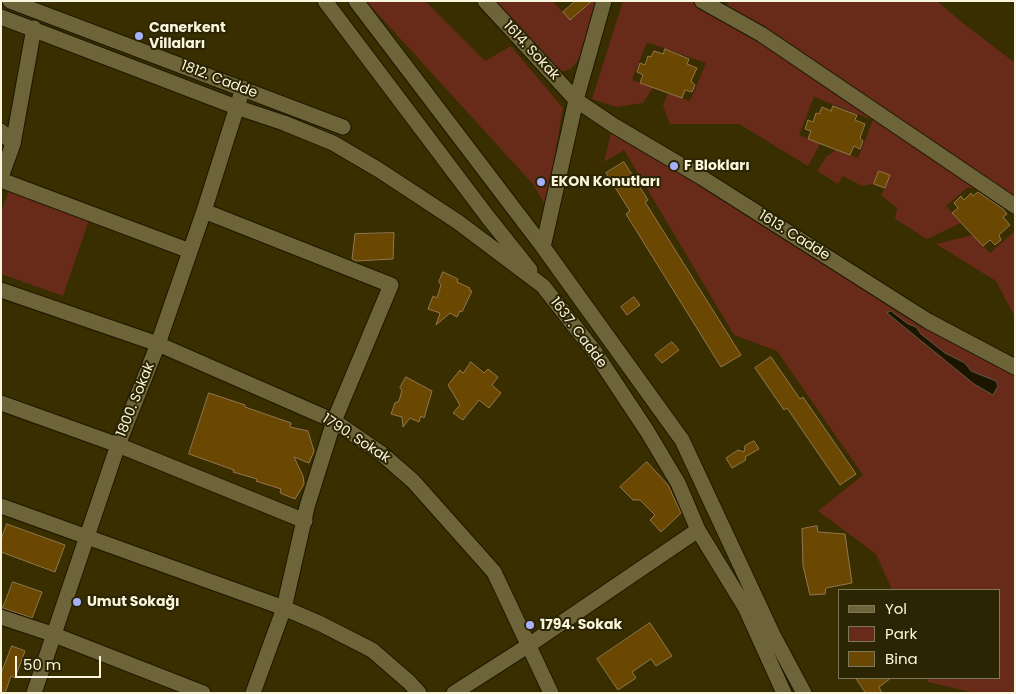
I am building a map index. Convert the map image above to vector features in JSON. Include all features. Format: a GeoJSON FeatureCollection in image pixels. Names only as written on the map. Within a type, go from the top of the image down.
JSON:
{"type":"FeatureCollection","features":[{"type":"Feature","properties":{"kind":"street","name":"1812. Cadde"},"geometry":{"type":"LineString","coordinates":[[10,1],[343,127]]}},
{"type":"Feature","properties":{"kind":"street"},"geometry":{"type":"LineString","coordinates":[[325,1],[487,216],[543,286]]}},
{"type":"Feature","properties":{"kind":"street","name":"1637. Cadde"},"geometry":{"type":"LineString","coordinates":[[356,1],[543,247],[682,440],[773,635],[804,693]]}},
{"type":"Feature","properties":{"kind":"street","name":"1614. Sokak"},"geometry":{"type":"LineString","coordinates":[[485,1],[576,100]]}},
{"type":"Feature","properties":{"kind":"street"},"geometry":{"type":"LineString","coordinates":[[543,247],[576,100],[604,1]]}},
{"type":"Feature","properties":{"kind":"street"},"geometry":{"type":"LineString","coordinates":[[702,1],[761,34],[1015,206]]}},
{"type":"Feature","properties":{"kind":"street","name":"1812. Cadde"},"geometry":{"type":"LineString","coordinates":[[1,17],[34,28],[236,107]]}},
{"type":"Feature","properties":{"kind":"street"},"geometry":{"type":"LineString","coordinates":[[34,28],[13,144],[1,178],[190,251]]}},
{"type":"Feature","properties":{"kind":"street","name":"1800. Sokak"},"geometry":{"type":"LineString","coordinates":[[34,693],[86,536],[118,446],[158,344],[204,211],[243,88]]}},
{"type":"Feature","properties":{"kind":"street","name":"1613. Cadde"},"geometry":{"type":"LineString","coordinates":[[576,100],[928,321],[1015,367]]}},
{"type":"Feature","properties":{"kind":"street","name":"1637. Cadde"},"geometry":{"type":"LineString","coordinates":[[236,107],[284,123],[341,148],[379,170],[458,222],[543,286],[594,351],[647,431],[678,483],[698,530],[745,607],[784,693]]}},
{"type":"Feature","properties":{"kind":"street"},"geometry":{"type":"LineString","coordinates":[[1,130],[13,144]]}},
{"type":"Feature","properties":{"kind":"street"},"geometry":{"type":"LineString","coordinates":[[204,211],[391,285],[334,422],[307,507],[284,608],[253,693]]}},
{"type":"Feature","properties":{"kind":"street","name":"1790. Sokak"},"geometry":{"type":"LineString","coordinates":[[1,290],[158,344],[334,422],[382,454],[413,481],[494,572],[550,693]]}},
{"type":"Feature","properties":{"kind":"street"},"geometry":{"type":"LineString","coordinates":[[1,403],[118,446],[305,521]]}},
{"type":"Feature","properties":{"kind":"street"},"geometry":{"type":"LineString","coordinates":[[1,506],[284,608],[321,624],[372,650],[409,682],[418,693]]}},
{"type":"Feature","properties":{"kind":"street"},"geometry":{"type":"LineString","coordinates":[[454,693],[529,645],[698,530]]}},
{"type":"Feature","properties":{"kind":"street"},"geometry":{"type":"LineString","coordinates":[[1,617],[52,634],[203,693]]}},
{"type":"Feature","properties":{"kind":"green space"},"geometry":{"type":"Polygon","coordinates":[[[366,1],[425,1],[485,61],[511,46],[563,108],[546,206],[532,183],[366,1]]]}},
{"type":"Feature","properties":{"kind":"green space"},"geometry":{"type":"Polygon","coordinates":[[[496,1],[553,1],[570,20],[592,1],[598,1],[582,55],[571,69],[559,72],[508,22],[509,16],[496,1]]]}},
{"type":"Feature","properties":{"kind":"green space"},"geometry":{"type":"Polygon","coordinates":[[[623,1],[701,1],[723,13],[729,1],[937,1],[1015,63],[1015,217],[988,190],[967,188],[946,206],[961,223],[927,239],[895,219],[897,208],[881,195],[889,175],[879,171],[874,184],[862,186],[843,176],[838,184],[817,171],[827,156],[836,150],[858,158],[873,120],[814,97],[799,135],[820,144],[808,166],[739,124],[670,124],[663,106],[668,93],[690,101],[706,63],[647,42],[632,80],[653,88],[643,103],[616,107],[592,99],[623,1]]]}},
{"type":"Feature","properties":{"kind":"green space"},"geometry":{"type":"Polygon","coordinates":[[[613,125],[1015,368],[1015,693],[975,693],[928,682],[927,679],[1001,679],[1001,589],[892,589],[876,554],[818,511],[863,475],[777,351],[734,335],[624,150],[604,162],[613,125]]]}},
{"type":"Feature","properties":{"kind":"green space"},"geometry":{"type":"Polygon","coordinates":[[[9,190],[89,220],[63,296],[1,274],[1,212],[9,190]]]}},
{"type":"Feature","properties":{"kind":"green space"},"geometry":{"type":"Polygon","coordinates":[[[1015,231],[1015,317],[996,281],[936,244],[973,235],[990,253],[1015,231]]]}},
{"type":"Feature","properties":{"kind":"shaded area"},"geometry":{"type":"Polygon","coordinates":[[[891,311],[908,324],[916,327],[921,334],[945,353],[965,363],[971,371],[996,381],[998,386],[993,395],[974,384],[887,313],[891,311]]]}},
{"type":"Feature","properties":{"kind":"building"},"geometry":{"type":"Polygon","coordinates":[[[576,1],[592,1],[570,20],[563,12],[576,1]]]}},
{"type":"Feature","properties":{"kind":"building"},"geometry":{"type":"Polygon","coordinates":[[[665,49],[689,59],[687,64],[697,68],[691,81],[695,85],[692,92],[685,90],[682,98],[640,83],[643,75],[637,72],[640,63],[645,65],[648,56],[651,57],[654,51],[663,54],[665,49]]]}},
{"type":"Feature","properties":{"kind":"building"},"geometry":{"type":"Polygon","coordinates":[[[833,106],[857,115],[855,120],[865,124],[860,138],[863,141],[860,149],[854,146],[850,155],[808,139],[811,131],[805,129],[808,120],[813,122],[816,113],[819,114],[822,107],[831,111],[833,106]]]}},
{"type":"Feature","properties":{"kind":"building"},"geometry":{"type":"Polygon","coordinates":[[[624,162],[648,200],[645,202],[741,355],[721,367],[626,214],[630,211],[606,173],[624,162]]]}},
{"type":"Feature","properties":{"kind":"building"},"geometry":{"type":"Polygon","coordinates":[[[879,171],[890,175],[885,188],[874,184],[879,171]]]}},
{"type":"Feature","properties":{"kind":"building"},"geometry":{"type":"Polygon","coordinates":[[[978,192],[1003,209],[1007,214],[1003,217],[1010,225],[999,235],[1001,240],[995,245],[990,240],[983,246],[952,213],[958,208],[954,203],[961,196],[964,200],[971,193],[973,196],[978,192]]]}},
{"type":"Feature","properties":{"kind":"building"},"geometry":{"type":"Polygon","coordinates":[[[394,233],[393,259],[356,261],[352,259],[355,234],[394,233]]]}},
{"type":"Feature","properties":{"kind":"building"},"geometry":{"type":"Polygon","coordinates":[[[443,272],[458,279],[457,282],[470,288],[469,290],[472,291],[462,312],[460,311],[457,317],[450,313],[436,325],[440,313],[428,309],[433,296],[437,298],[441,285],[439,282],[443,272]]]}},
{"type":"Feature","properties":{"kind":"building"},"geometry":{"type":"Polygon","coordinates":[[[634,297],[640,305],[627,315],[621,307],[634,297]]]}},
{"type":"Feature","properties":{"kind":"building"},"geometry":{"type":"Polygon","coordinates":[[[672,342],[679,350],[662,363],[655,355],[672,342]]]}},
{"type":"Feature","properties":{"kind":"building"},"geometry":{"type":"Polygon","coordinates":[[[771,357],[800,399],[803,397],[856,474],[840,485],[787,408],[784,410],[755,368],[771,357]]]}},
{"type":"Feature","properties":{"kind":"building"},"geometry":{"type":"Polygon","coordinates":[[[471,362],[484,373],[488,369],[498,377],[492,385],[501,393],[489,408],[479,400],[463,420],[453,413],[460,405],[448,385],[460,370],[463,373],[471,362]]]}},
{"type":"Feature","properties":{"kind":"building"},"geometry":{"type":"Polygon","coordinates":[[[406,377],[432,391],[424,418],[421,416],[419,422],[410,418],[403,427],[402,417],[391,414],[395,403],[399,401],[402,390],[400,388],[406,377]]]}},
{"type":"Feature","properties":{"kind":"building"},"geometry":{"type":"Polygon","coordinates":[[[209,393],[291,423],[290,427],[308,431],[314,451],[309,463],[294,457],[303,476],[304,484],[295,499],[280,493],[281,489],[189,454],[209,393]]]}},
{"type":"Feature","properties":{"kind":"building"},"geometry":{"type":"Polygon","coordinates":[[[754,441],[759,449],[745,457],[746,460],[732,468],[726,458],[738,450],[744,452],[745,446],[754,441]]]}},
{"type":"Feature","properties":{"kind":"building"},"geometry":{"type":"Polygon","coordinates":[[[647,462],[668,485],[681,513],[661,532],[650,520],[655,515],[640,500],[633,500],[620,487],[647,462]]]}},
{"type":"Feature","properties":{"kind":"building"},"geometry":{"type":"Polygon","coordinates":[[[7,524],[65,545],[55,572],[1,552],[1,540],[7,524]]]}},
{"type":"Feature","properties":{"kind":"building"},"geometry":{"type":"Polygon","coordinates":[[[817,526],[818,532],[845,534],[852,583],[826,588],[825,594],[810,595],[803,566],[802,529],[817,526]]]}},
{"type":"Feature","properties":{"kind":"building"},"geometry":{"type":"Polygon","coordinates":[[[13,582],[42,592],[32,618],[3,608],[13,582]]]}},
{"type":"Feature","properties":{"kind":"building"},"geometry":{"type":"Polygon","coordinates":[[[650,623],[672,656],[656,666],[651,659],[632,672],[636,678],[618,690],[597,659],[650,623]]]}},
{"type":"Feature","properties":{"kind":"building"},"geometry":{"type":"Polygon","coordinates":[[[12,646],[25,651],[15,678],[11,676],[5,693],[1,693],[1,674],[12,646]]]}},
{"type":"Feature","properties":{"kind":"building"},"geometry":{"type":"Polygon","coordinates":[[[857,679],[890,679],[879,687],[882,693],[866,693],[857,679]]]}},
{"type":"Feature","properties":{"kind":"place","name":"Canerkent Villaları"},"geometry":{"type":"Point","coordinates":[139,36]}},
{"type":"Feature","properties":{"kind":"place","name":"F Blokları"},"geometry":{"type":"Point","coordinates":[674,166]}},
{"type":"Feature","properties":{"kind":"place","name":"EKON Konutları"},"geometry":{"type":"Point","coordinates":[541,182]}},
{"type":"Feature","properties":{"kind":"place","name":"Umut Sokağı"},"geometry":{"type":"Point","coordinates":[77,602]}},
{"type":"Feature","properties":{"kind":"place","name":"1794. Sokak"},"geometry":{"type":"Point","coordinates":[530,625]}}]}
